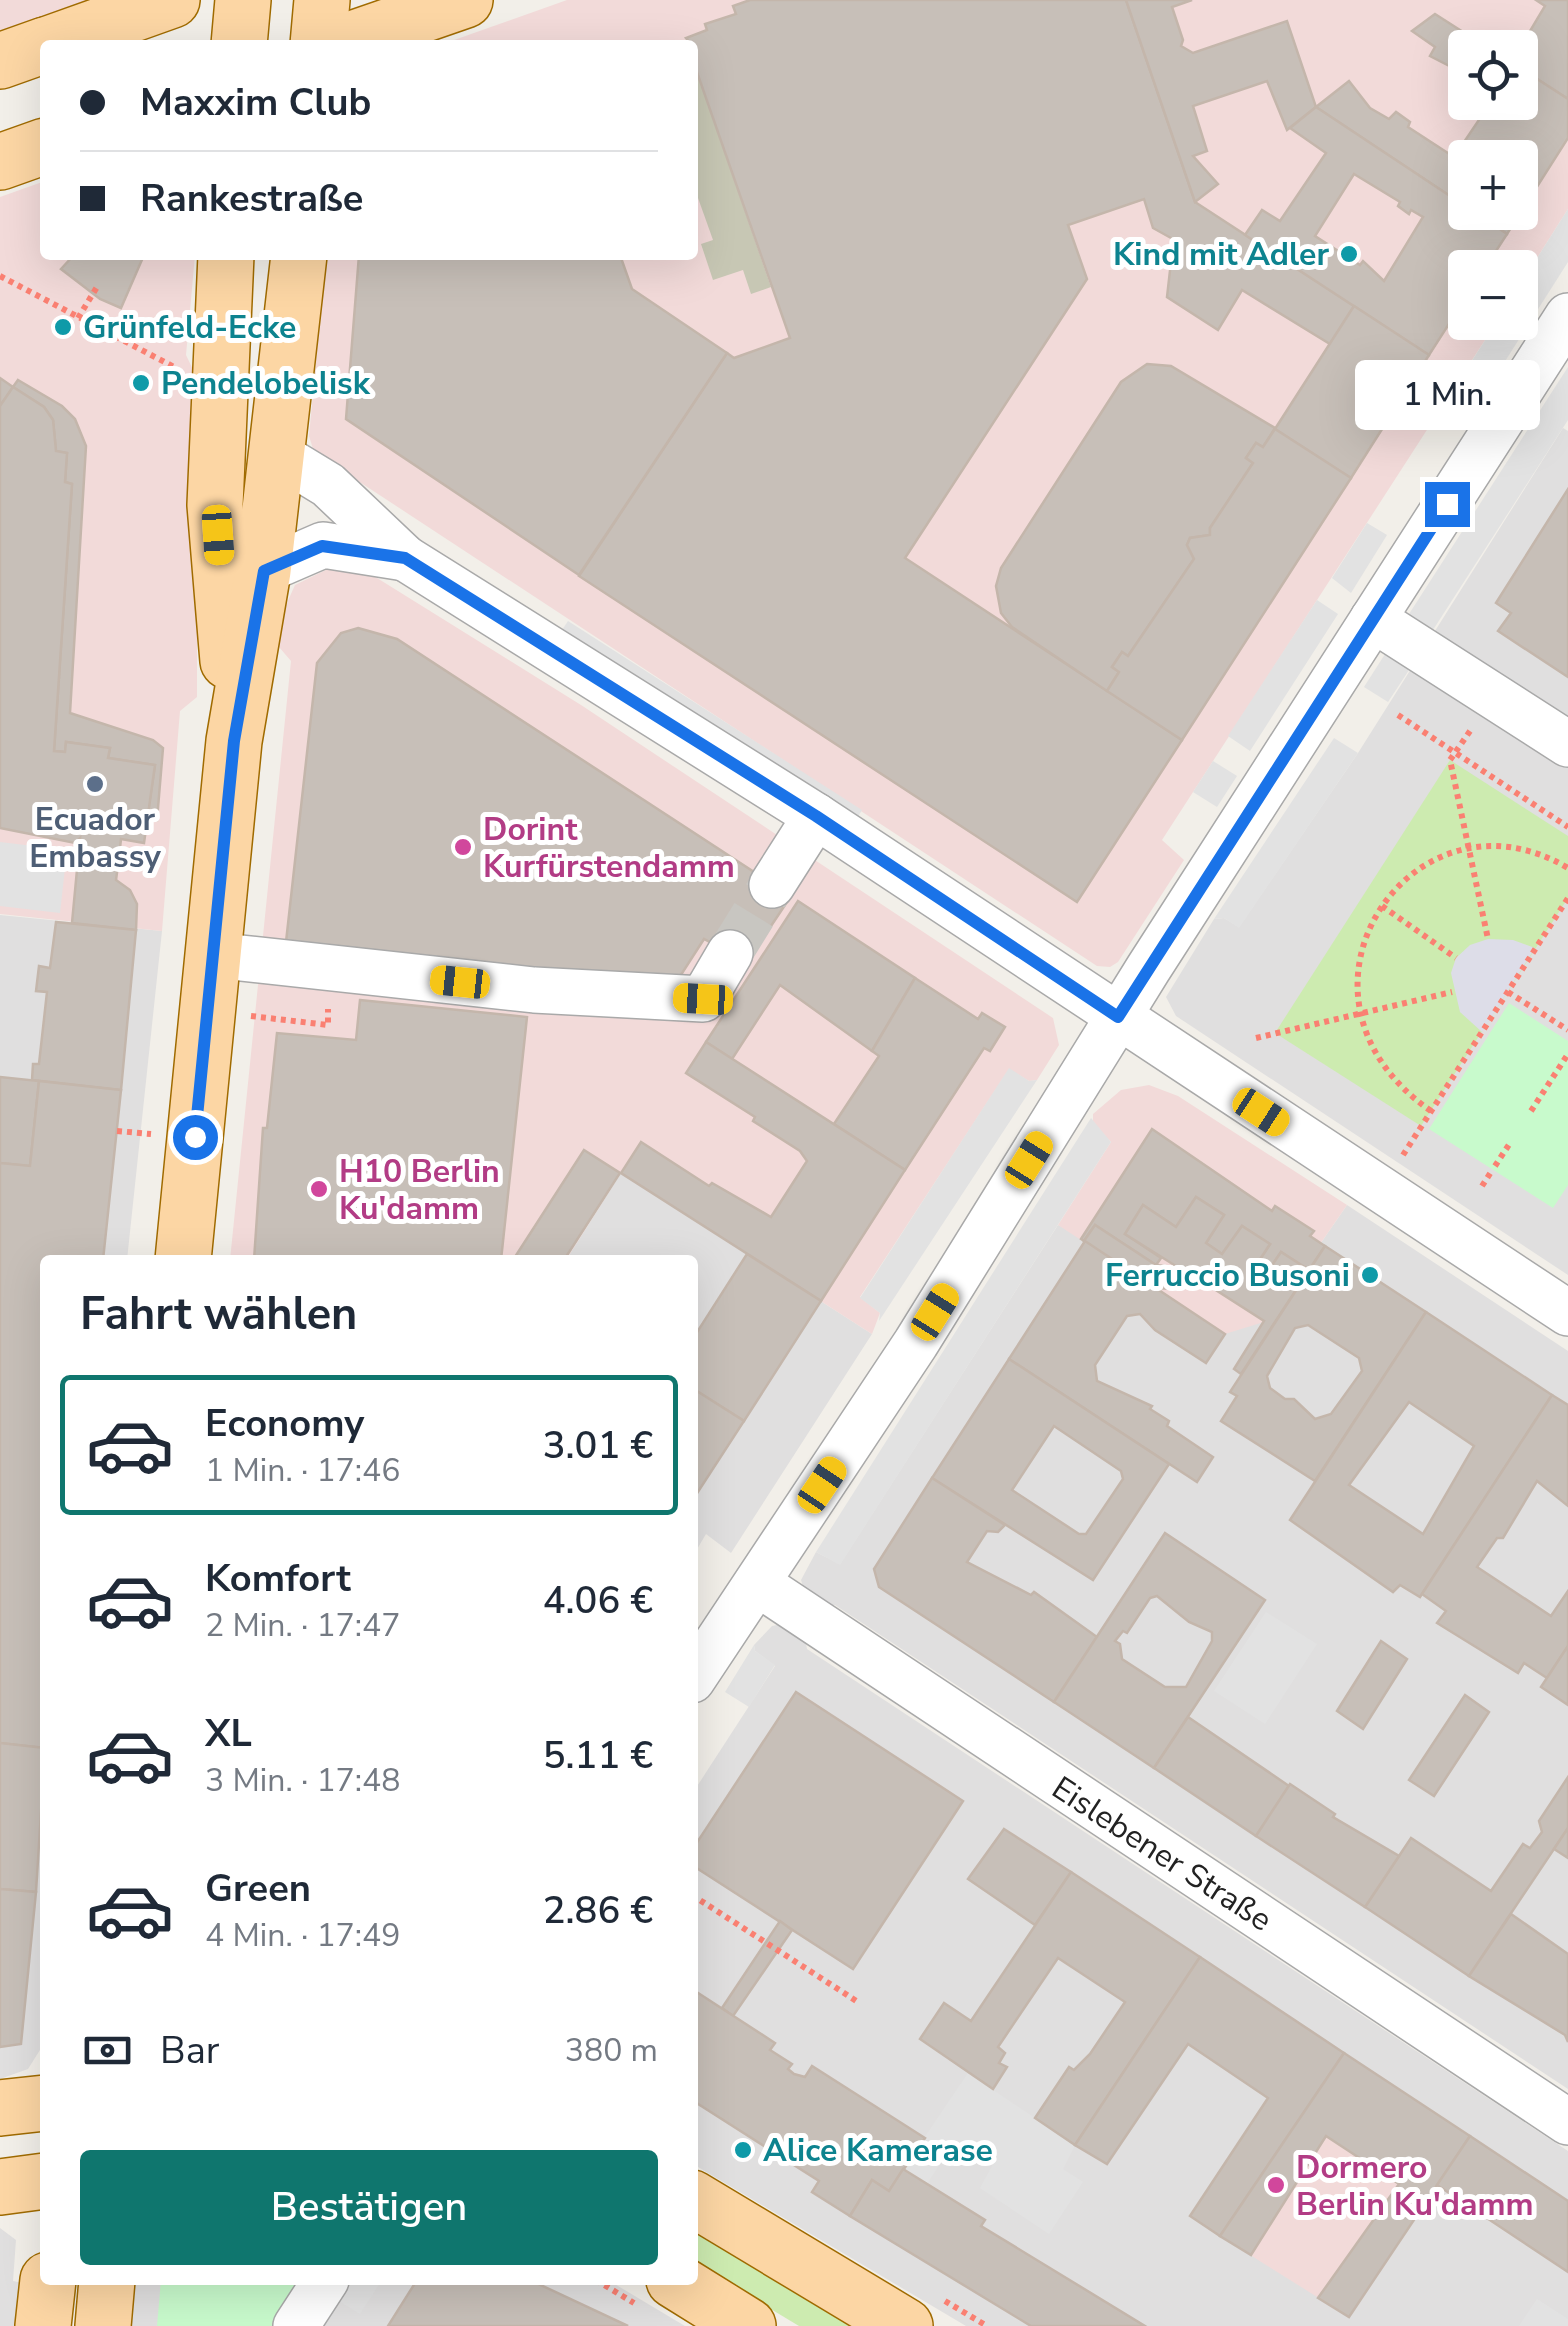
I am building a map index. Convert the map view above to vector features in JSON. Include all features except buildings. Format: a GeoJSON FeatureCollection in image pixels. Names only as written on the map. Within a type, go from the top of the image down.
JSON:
{"type":"FeatureCollection","features":[{"type":"Feature","properties":{"kind":"main road"},"geometry":{"type":"LineString","coordinates":[[60,40],[172,0]]}},
{"type":"Feature","properties":{"kind":"main road"},"geometry":{"type":"LineString","coordinates":[[239,40],[243,0]]}},
{"type":"Feature","properties":{"kind":"main road"},"geometry":{"type":"LineString","coordinates":[[318,40],[322,0]]}},
{"type":"Feature","properties":{"kind":"main road"},"geometry":{"type":"LineString","coordinates":[[349,40],[465,0]]}},
{"type":"Feature","properties":{"kind":"main road"},"geometry":{"type":"LineString","coordinates":[[0,61],[40,47]]}},
{"type":"Feature","properties":{"kind":"main road"},"geometry":{"type":"LineString","coordinates":[[0,162],[40,148]]}},
{"type":"Feature","properties":{"kind":"main road"},"geometry":{"type":"LineString","coordinates":[[226,260],[215,504],[234,741]]}},
{"type":"Feature","properties":{"kind":"main road"},"geometry":{"type":"LineString","coordinates":[[183,1255],[234,741],[264,571],[297,260]]}},
{"type":"Feature","properties":{"kind":"main road"},"geometry":{"type":"LineString","coordinates":[[0,2108],[40,2104]]}},
{"type":"Feature","properties":{"kind":"main road"},"geometry":{"type":"LineString","coordinates":[[0,2186],[40,2182]]}},
{"type":"Feature","properties":{"kind":"main road"},"geometry":{"type":"LineString","coordinates":[[698,2202],[905,2326]]}},
{"type":"Feature","properties":{"kind":"main road"},"geometry":{"type":"LineString","coordinates":[[43,2326],[47,2285]]}},
{"type":"Feature","properties":{"kind":"main road"},"geometry":{"type":"LineString","coordinates":[[103,2326],[107,2285]]}},
{"type":"Feature","properties":{"kind":"main road"},"geometry":{"type":"LineString","coordinates":[[682,2285],[748,2326]]}},
{"type":"Feature","properties":{"kind":"street"},"geometry":{"type":"LineString","coordinates":[[698,1671],[916,1343],[1118,1017],[1568,316]]}},
{"type":"Feature","properties":{"kind":"street"},"geometry":{"type":"LineString","coordinates":[[277,454],[328,486],[405,558],[816,816],[1568,1313]]}},
{"type":"Feature","properties":{"kind":"street"},"geometry":{"type":"LineString","coordinates":[[264,571],[322,546],[405,558]]}},
{"type":"Feature","properties":{"kind":"street"},"geometry":{"type":"LineString","coordinates":[[1373,619],[1568,744]]}},
{"type":"Feature","properties":{"kind":"street"},"geometry":{"type":"LineString","coordinates":[[772,884],[816,816]]}},
{"type":"Feature","properties":{"kind":"street"},"geometry":{"type":"LineString","coordinates":[[213,956],[534,990],[703,999],[730,953]]}},
{"type":"Feature","properties":{"kind":"street","name":"Eislebener Straße"},"geometry":{"type":"LineString","coordinates":[[757,1584],[1568,2122]]}},
{"type":"Feature","properties":{"kind":"street"},"geometry":{"type":"LineString","coordinates":[[296,2326],[323,2285]]}},
{"type":"Feature","properties":{"kind":"path"},"geometry":{"type":"LineString","coordinates":[[0,276],[180,371]]}},
{"type":"Feature","properties":{"kind":"path"},"geometry":{"type":"LineString","coordinates":[[78,318],[97,286]]}},
{"type":"Feature","properties":{"kind":"path"},"geometry":{"type":"LineString","coordinates":[[1488,939],[1450,760],[1494,697]]}},
{"type":"Feature","properties":{"kind":"path"},"geometry":{"type":"LineString","coordinates":[[1398,715],[1568,827]]}},
{"type":"Feature","properties":{"kind":"path"},"geometry":{"type":"LineString","coordinates":[[1431,1111],[1392,1077],[1372,1051],[1358,1014],[1359,966],[1382,906],[1427,864],[1469,850],[1522,846],[1568,868]]}},
{"type":"Feature","properties":{"kind":"path"},"geometry":{"type":"LineString","coordinates":[[1380,1190],[1568,898]]}},
{"type":"Feature","properties":{"kind":"path"},"geometry":{"type":"LineString","coordinates":[[1382,906],[1456,958]]}},
{"type":"Feature","properties":{"kind":"path"},"geometry":{"type":"LineString","coordinates":[[1256,1038],[1452,992]]}},
{"type":"Feature","properties":{"kind":"path"},"geometry":{"type":"LineString","coordinates":[[1508,992],[1568,1030]]}},
{"type":"Feature","properties":{"kind":"path"},"geometry":{"type":"LineString","coordinates":[[288,1020],[328,1025],[328,1005],[310,1003]]}},
{"type":"Feature","properties":{"kind":"path"},"geometry":{"type":"LineString","coordinates":[[1531,1111],[1568,1054]]}},
{"type":"Feature","properties":{"kind":"path"},"geometry":{"type":"LineString","coordinates":[[1482,1186],[1510,1143]]}},
{"type":"Feature","properties":{"kind":"path"},"geometry":{"type":"LineString","coordinates":[[698,1899],[858,2002]]}},
{"type":"Feature","properties":{"kind":"shaded area"},"geometry":{"type":"Polygon","coordinates":[[[0,0],[105,0],[0,37],[0,0]]]}},
{"type":"Feature","properties":{"kind":"shaded area"},"geometry":{"type":"Polygon","coordinates":[[[567,0],[1568,0],[1568,209],[1538,256],[1538,250],[1448,250],[1448,340],[1485,340],[1162,840],[1184,860],[1118,962],[1110,967],[1097,966],[314,452],[309,436],[326,260],[698,260],[698,40],[454,40],[567,0]]]}},
{"type":"Feature","properties":{"kind":"shaded area"},"geometry":{"type":"Polygon","coordinates":[[[698,75],[771,287],[751,294],[743,270],[713,280],[701,244],[713,240],[698,198],[698,75]]]}},
{"type":"Feature","properties":{"kind":"shaded area"},"geometry":{"type":"Polygon","coordinates":[[[40,183],[40,260],[195,260],[186,355],[197,378],[197,697],[180,711],[162,931],[0,914],[0,197],[40,183]]]}},
{"type":"Feature","properties":{"kind":"shaded area"},"geometry":{"type":"Polygon","coordinates":[[[1568,209],[1568,262],[1538,309],[1538,256],[1568,209]]]}},
{"type":"Feature","properties":{"kind":"shaded area"},"geometry":{"type":"Polygon","coordinates":[[[1485,340],[1518,340],[1469,418],[1445,403],[1485,340]]]}},
{"type":"Feature","properties":{"kind":"shaded area"},"geometry":{"type":"Polygon","coordinates":[[[1568,367],[1568,420],[1424,644],[1400,628],[1568,367]]]}},
{"type":"Feature","properties":{"kind":"shaded area"},"geometry":{"type":"Polygon","coordinates":[[[1563,428],[1568,431],[1568,1275],[1176,1016],[1166,997],[1214,919],[1224,918],[1239,927],[1358,753],[1563,428]]]}},
{"type":"Feature","properties":{"kind":"shaded area"},"geometry":{"type":"Polygon","coordinates":[[[1367,523],[1387,535],[1351,593],[1332,578],[1367,523]]]}},
{"type":"Feature","properties":{"kind":"shaded area"},"geometry":{"type":"Polygon","coordinates":[[[334,566],[369,573],[581,705],[1053,1018],[1059,1045],[1037,1080],[1029,1081],[1009,1069],[860,1297],[880,1313],[872,1334],[621,1173],[569,1255],[231,1255],[291,661],[279,647],[282,614],[295,585],[334,566]]]}},
{"type":"Feature","properties":{"kind":"shaded area"},"geometry":{"type":"Polygon","coordinates":[[[1317,600],[1338,614],[1250,751],[1228,736],[1317,600]]]}},
{"type":"Feature","properties":{"kind":"shaded area"},"geometry":{"type":"Polygon","coordinates":[[[568,621],[862,810],[856,820],[562,630],[568,621]]]}},
{"type":"Feature","properties":{"kind":"shaded area"},"geometry":{"type":"Polygon","coordinates":[[[1387,651],[1411,667],[1388,702],[1364,687],[1387,651]]]}},
{"type":"Feature","properties":{"kind":"shaded area"},"geometry":{"type":"Polygon","coordinates":[[[1334,738],[1358,753],[1239,928],[1224,918],[1214,919],[1334,738]]]}},
{"type":"Feature","properties":{"kind":"shaded area"},"geometry":{"type":"Polygon","coordinates":[[[1213,761],[1237,776],[1217,807],[1193,792],[1213,761]]]}},
{"type":"Feature","properties":{"kind":"shaded area"},"geometry":{"type":"Polygon","coordinates":[[[0,842],[67,850],[60,913],[0,906],[0,842]]]}},
{"type":"Feature","properties":{"kind":"shaded area"},"geometry":{"type":"Polygon","coordinates":[[[0,915],[162,931],[128,1255],[40,1255],[40,2050],[28,2069],[0,2079],[0,915]]]}},
{"type":"Feature","properties":{"kind":"shaded area"},"geometry":{"type":"Polygon","coordinates":[[[1488,939],[1513,940],[1535,948],[1482,1032],[1460,1012],[1451,973],[1456,958],[1470,945],[1488,939]]]}},
{"type":"Feature","properties":{"kind":"shaded area"},"geometry":{"type":"Polygon","coordinates":[[[1009,1068],[1029,1081],[1037,1080],[879,1321],[880,1313],[860,1298],[1009,1068]]]}},
{"type":"Feature","properties":{"kind":"shaded area"},"geometry":{"type":"Polygon","coordinates":[[[1149,1085],[1178,1096],[1347,1205],[1267,1321],[1225,1334],[1058,1225],[1111,1142],[1093,1124],[1093,1114],[1121,1090],[1149,1085]]]}},
{"type":"Feature","properties":{"kind":"shaded area"},"geometry":{"type":"Polygon","coordinates":[[[1091,1118],[1111,1142],[840,1565],[816,1552],[1091,1118]]]}},
{"type":"Feature","properties":{"kind":"shaded area"},"geometry":{"type":"Polygon","coordinates":[[[621,1173],[872,1334],[731,1553],[706,1534],[698,1548],[698,1255],[569,1255],[621,1173]]]}},
{"type":"Feature","properties":{"kind":"shaded area"},"geometry":{"type":"Polygon","coordinates":[[[1347,1205],[1568,1351],[1568,2089],[835,1605],[823,1608],[804,1589],[801,1580],[816,1552],[840,1564],[1058,1225],[1267,1321],[1347,1205]]]}},
{"type":"Feature","properties":{"kind":"shaded area"},"geometry":{"type":"Polygon","coordinates":[[[1266,1612],[1317,1644],[1265,1724],[1214,1691],[1266,1612]]]}},
{"type":"Feature","properties":{"kind":"shaded area"},"geometry":{"type":"Polygon","coordinates":[[[782,1624],[804,1631],[807,1649],[1568,2151],[1568,2326],[966,2326],[698,2167],[698,1785],[775,1666],[755,1651],[754,1645],[772,1626],[782,1624]]]}},
{"type":"Feature","properties":{"kind":"shaded area"},"geometry":{"type":"Polygon","coordinates":[[[754,1645],[755,1651],[775,1665],[749,1707],[725,1692],[754,1645]]]}},
{"type":"Feature","properties":{"kind":"shaded area","name":"Dormero Berlin Ku'damm"},"geometry":{"type":"Polygon","coordinates":[[[1344,2053],[1470,2136],[1349,2317],[1220,2236],[1344,2053]]]}},
{"type":"Feature","properties":{"kind":"shaded area"},"geometry":{"type":"Polygon","coordinates":[[[968,2073],[1075,2145],[1063,2169],[1083,2182],[1049,2234],[980,2188],[993,2164],[955,2140],[927,2184],[903,2169],[968,2073]]]}},
{"type":"Feature","properties":{"kind":"shaded area"},"geometry":{"type":"Polygon","coordinates":[[[0,2228],[16,2240],[13,2281],[23,2283],[20,2326],[0,2326],[0,2228]]]}},
{"type":"Feature","properties":{"kind":"shaded area"},"geometry":{"type":"Polygon","coordinates":[[[132,2285],[616,2285],[685,2326],[129,2326],[132,2285]]]}},
{"type":"Feature","properties":{"kind":"shaded area"},"geometry":{"type":"Polygon","coordinates":[[[342,2285],[379,2285],[360,2314],[334,2298],[342,2285]]]}},
{"type":"Feature","properties":{"kind":"shaded area"},"geometry":{"type":"Polygon","coordinates":[[[1537,2299],[1568,2319],[1568,2326],[1519,2326],[1537,2299]]]}},
{"type":"Feature","properties":{"kind":"green space"},"geometry":{"type":"Polygon","coordinates":[[[1450,760],[1568,836],[1568,898],[1421,1126],[1275,1033],[1450,760]]]}},
{"type":"Feature","properties":{"kind":"green space"},"geometry":{"type":"Polygon","coordinates":[[[1509,1003],[1568,1041],[1568,1185],[1553,1208],[1429,1129],[1509,1003]]]}},
{"type":"Feature","properties":{"kind":"green space"},"geometry":{"type":"Polygon","coordinates":[[[698,2233],[854,2326],[799,2326],[698,2265],[698,2233]]]}},
{"type":"Feature","properties":{"kind":"green space"},"geometry":{"type":"Polygon","coordinates":[[[161,2285],[301,2285],[275,2326],[157,2326],[161,2285]]]}},
{"type":"Feature","properties":{"kind":"tunnel"},"geometry":{"type":"LineString","coordinates":[[730,953],[772,885]]}},
{"type":"Feature","properties":{"kind":"place","name":"Kind mit Adler"},"geometry":{"type":"Point","coordinates":[1349,254]}},
{"type":"Feature","properties":{"kind":"place","name":"Grünfeld-Ecke"},"geometry":{"type":"Point","coordinates":[63,327]}},
{"type":"Feature","properties":{"kind":"place","name":"Pendelobelisk"},"geometry":{"type":"Point","coordinates":[141,383]}},
{"type":"Feature","properties":{"kind":"place","name":"Ecuador Embassy"},"geometry":{"type":"Point","coordinates":[95,784]}},
{"type":"Feature","properties":{"kind":"place","name":"Dorint Kurfürstendamm"},"geometry":{"type":"Point","coordinates":[463,847]}},
{"type":"Feature","properties":{"kind":"place","name":"H10 Berlin Ku'damm"},"geometry":{"type":"Point","coordinates":[319,1189]}},
{"type":"Feature","properties":{"kind":"place","name":"Ferruccio Busoni"},"geometry":{"type":"Point","coordinates":[1370,1275]}},
{"type":"Feature","properties":{"kind":"place","name":"Alice Kamerase"},"geometry":{"type":"Point","coordinates":[743,2150]}},
{"type":"Feature","properties":{"kind":"place","name":"Dormero Berlin Ku'damm"},"geometry":{"type":"Point","coordinates":[1276,2185]}},
{"type":"Feature","properties":{"kind":"route"},"geometry":{"type":"LineString","coordinates":[[195,1137],[234,741],[264,571],[322,546],[405,558],[816,816],[1118,1017],[1447,504]]}}]}
